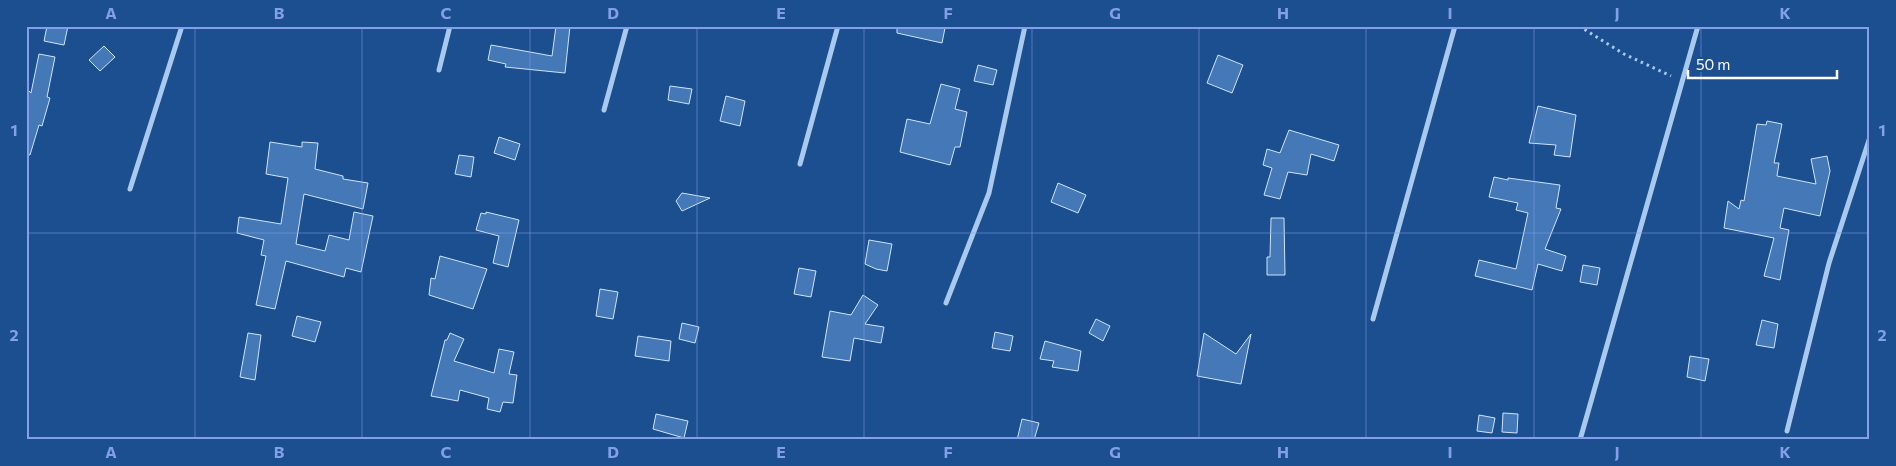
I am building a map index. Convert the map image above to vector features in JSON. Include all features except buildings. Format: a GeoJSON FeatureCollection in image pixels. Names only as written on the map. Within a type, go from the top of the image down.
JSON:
{"type":"FeatureCollection","features":[{"type":"Feature","properties":{"kind":"street"},"geometry":{"type":"LineString","coordinates":[[130,189],[182,26]]}},
{"type":"Feature","properties":{"kind":"street"},"geometry":{"type":"LineString","coordinates":[[439,70],[450,26]]}},
{"type":"Feature","properties":{"kind":"street"},"geometry":{"type":"LineString","coordinates":[[604,110],[628,26]]}},
{"type":"Feature","properties":{"kind":"street"},"geometry":{"type":"LineString","coordinates":[[800,164],[838,26]]}},
{"type":"Feature","properties":{"kind":"street"},"geometry":{"type":"LineString","coordinates":[[946,303],[989,193],[1025,26]]}},
{"type":"Feature","properties":{"kind":"street"},"geometry":{"type":"LineString","coordinates":[[1373,319],[1454,26]]}},
{"type":"Feature","properties":{"kind":"street"},"geometry":{"type":"LineString","coordinates":[[1580,440],[1698,26]]}},
{"type":"Feature","properties":{"kind":"street"},"geometry":{"type":"LineString","coordinates":[[1786,431],[1829,263],[1870,138]]}},
{"type":"Feature","properties":{"kind":"path"},"geometry":{"type":"LineString","coordinates":[[1579,26],[1624,54],[1682,81]]}}]}
